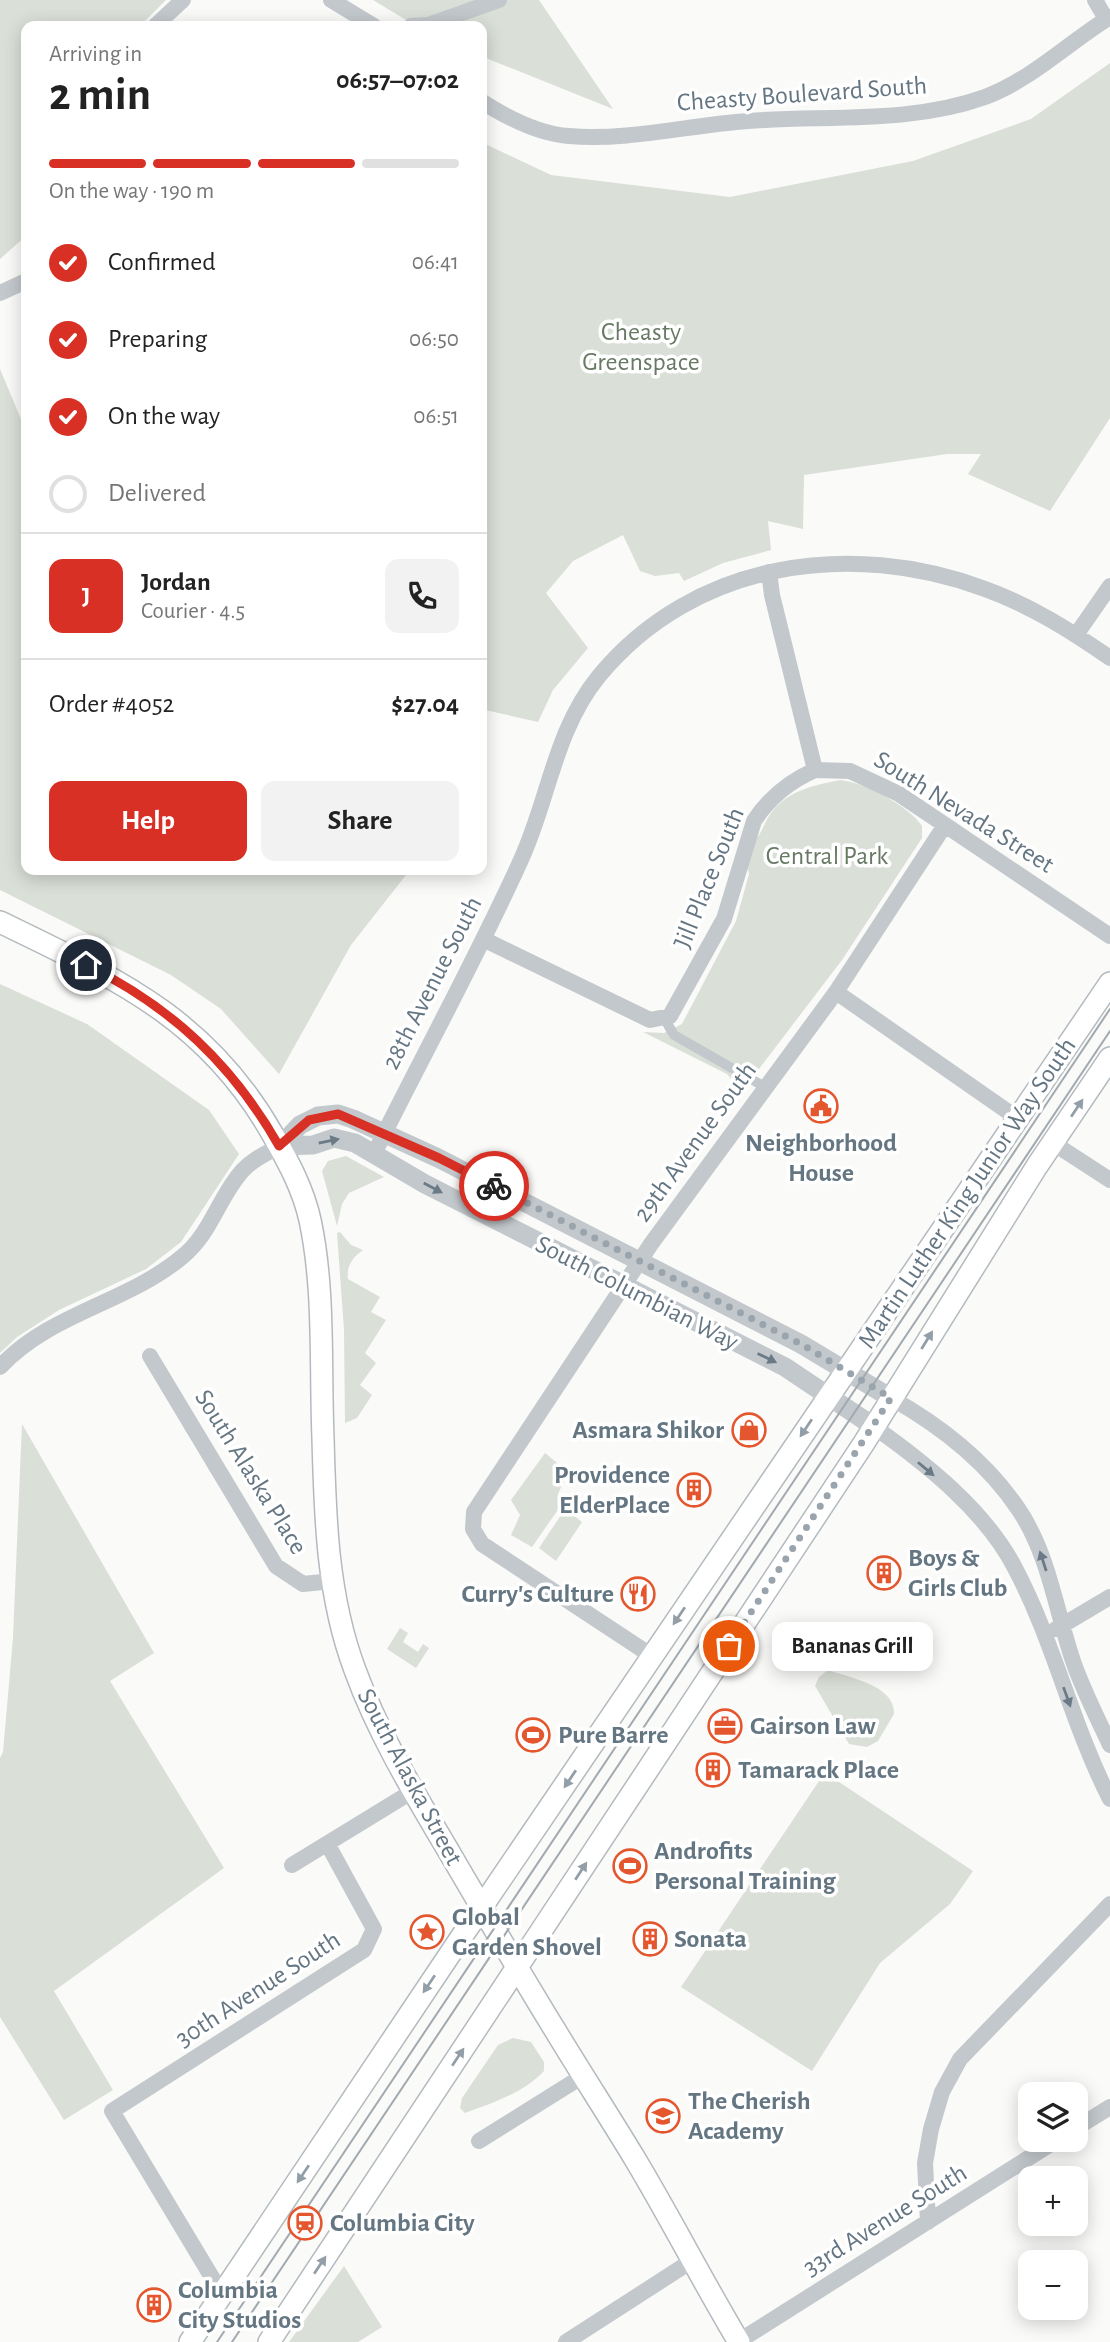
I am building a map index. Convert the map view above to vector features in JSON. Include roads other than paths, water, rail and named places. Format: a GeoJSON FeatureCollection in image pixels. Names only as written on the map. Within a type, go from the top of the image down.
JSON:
{"type":"FeatureCollection","features":[{"type":"Feature","properties":{"kind":"main road"},"geometry":{"type":"LineString","coordinates":[[0,922],[105,974],[170,1015],[225,1068],[256,1107],[279,1146]]}},
{"type":"Feature","properties":{"kind":"main road","name":"Martin Luther King Junior Way South"},"geometry":{"type":"LineString","coordinates":[[190,2342],[481,1908],[1110,983]]}},
{"type":"Feature","properties":{"kind":"main road","name":"Martin Luther King Junior Way South"},"geometry":{"type":"LineString","coordinates":[[269,2342],[873,1426],[1110,1058]]}},
{"type":"Feature","properties":{"kind":"main road","name":"South Alaska Street"},"geometry":{"type":"LineString","coordinates":[[279,1146],[300,1184],[310,1220],[315,1257],[324,1484],[331,1581],[354,1668],[373,1717],[413,1791],[517,1969],[636,2162],[690,2262],[739,2342]]}},
{"type":"Feature","properties":{"kind":"street"},"geometry":{"type":"LineString","coordinates":[[160,21],[183,0]]}},
{"type":"Feature","properties":{"kind":"street"},"geometry":{"type":"LineString","coordinates":[[331,0],[366,21]]}},
{"type":"Feature","properties":{"kind":"street"},"geometry":{"type":"LineString","coordinates":[[439,21],[499,0]]}},
{"type":"Feature","properties":{"kind":"street"},"geometry":{"type":"LineString","coordinates":[[1095,0],[1108,18]]}},
{"type":"Feature","properties":{"kind":"street","name":"Cheasty Boulevard South"},"geometry":{"type":"LineString","coordinates":[[487,104],[532,127],[566,136],[601,137],[749,121],[927,111],[988,96],[1018,80],[1108,18]]}},
{"type":"Feature","properties":{"kind":"street"},"geometry":{"type":"LineString","coordinates":[[0,293],[21,283]]}},
{"type":"Feature","properties":{"kind":"street","name":"28th Avenue South"},"geometry":{"type":"LineString","coordinates":[[375,1152],[483,939],[530,839],[562,740],[598,677],[655,622],[716,588],[769,572],[859,562],[900,565],[987,589],[1076,635],[1110,658]]}},
{"type":"Feature","properties":{"kind":"street"},"geometry":{"type":"LineString","coordinates":[[769,572],[815,770]]}},
{"type":"Feature","properties":{"kind":"street"},"geometry":{"type":"LineString","coordinates":[[1076,635],[1110,586]]}},
{"type":"Feature","properties":{"kind":"street","name":"South Nevada Street"},"geometry":{"type":"LineString","coordinates":[[815,770],[850,771],[869,778],[946,825],[1110,936]]}},
{"type":"Feature","properties":{"kind":"street","name":"Jill Place South"},"geometry":{"type":"LineString","coordinates":[[664,1018],[674,1012],[724,919],[754,821],[761,810],[791,782],[815,770]]}},
{"type":"Feature","properties":{"kind":"street","name":"29th Avenue South"},"geometry":{"type":"LineString","coordinates":[[652,1656],[489,1548],[473,1530],[474,1512],[639,1262],[836,992],[946,825]]}},
{"type":"Feature","properties":{"kind":"street"},"geometry":{"type":"LineString","coordinates":[[483,939],[650,1020],[664,1018],[674,1035],[765,1087]]}},
{"type":"Feature","properties":{"kind":"street"},"geometry":{"type":"LineString","coordinates":[[836,992],[1017,1118]]}},
{"type":"Feature","properties":{"kind":"street","name":"South Columbian Way"},"geometry":{"type":"LineString","coordinates":[[279,1146],[300,1125],[318,1116],[338,1114],[439,1158],[801,1344],[891,1398]]}},
{"type":"Feature","properties":{"kind":"street","name":"South Columbian Way"},"geometry":{"type":"LineString","coordinates":[[279,1146],[313,1145],[334,1138],[347,1139],[375,1152],[425,1184],[785,1367],[873,1426]]}},
{"type":"Feature","properties":{"kind":"street"},"geometry":{"type":"LineString","coordinates":[[1053,1143],[1110,1180]]}},
{"type":"Feature","properties":{"kind":"street"},"geometry":{"type":"LineString","coordinates":[[0,1367],[14,1352],[33,1339],[83,1309],[149,1282],[184,1256],[195,1245],[243,1170],[279,1146]]}},
{"type":"Feature","properties":{"kind":"street","name":"South Alaska Place"},"geometry":{"type":"LineString","coordinates":[[150,1356],[275,1566],[303,1584],[331,1581]]}},
{"type":"Feature","properties":{"kind":"street"},"geometry":{"type":"LineString","coordinates":[[891,1398],[946,1433],[996,1480],[1020,1512],[1039,1549],[1073,1660],[1110,1745]]}},
{"type":"Feature","properties":{"kind":"street"},"geometry":{"type":"LineString","coordinates":[[873,1426],[966,1502],[1014,1566],[1044,1633],[1091,1762],[1110,1799]]}},
{"type":"Feature","properties":{"kind":"street"},"geometry":{"type":"LineString","coordinates":[[1044,1633],[1064,1626],[1110,1597]]}},
{"type":"Feature","properties":{"kind":"street"},"geometry":{"type":"LineString","coordinates":[[292,1865],[413,1791]]}},
{"type":"Feature","properties":{"kind":"street","name":"30th Avenue South"},"geometry":{"type":"LineString","coordinates":[[222,2294],[112,2111],[364,1950],[374,1929],[328,1845]]}},
{"type":"Feature","properties":{"kind":"street"},"geometry":{"type":"LineString","coordinates":[[928,2222],[925,2163],[931,2129],[942,2092],[960,2059],[1110,1903]]}},
{"type":"Feature","properties":{"kind":"street"},"geometry":{"type":"LineString","coordinates":[[479,2141],[583,2076]]}},
{"type":"Feature","properties":{"kind":"street"},"geometry":{"type":"LineString","coordinates":[[1088,2121],[1110,2107]]}},
{"type":"Feature","properties":{"kind":"street","name":"33rd Avenue South"},"geometry":{"type":"LineString","coordinates":[[739,2342],[1038,2152]]}},
{"type":"Feature","properties":{"kind":"street"},"geometry":{"type":"LineString","coordinates":[[566,2342],[690,2262]]}},
{"type":"Feature","properties":{"kind":"tram line"},"geometry":{"type":"LineString","coordinates":[[217,2342],[1110,1009]]}},
{"type":"Feature","properties":{"kind":"tram line"},"geometry":{"type":"LineString","coordinates":[[232,2342],[1110,1031]]}},
{"type":"Feature","properties":{"kind":"place","name":"Neighborhood House"},"geometry":{"type":"Point","coordinates":[821,1106]}},
{"type":"Feature","properties":{"kind":"place","name":"Asmara Shikor"},"geometry":{"type":"Point","coordinates":[749,1430]}},
{"type":"Feature","properties":{"kind":"place","name":"Providence ElderPlace"},"geometry":{"type":"Point","coordinates":[694,1490]}},
{"type":"Feature","properties":{"kind":"place","name":"Boys & Girls Club"},"geometry":{"type":"Point","coordinates":[884,1573]}},
{"type":"Feature","properties":{"kind":"place","name":"Curry's Culture"},"geometry":{"type":"Point","coordinates":[638,1594]}},
{"type":"Feature","properties":{"kind":"place","name":"Bananas Grill"},"geometry":{"type":"Point","coordinates":[729,1646]}},
{"type":"Feature","properties":{"kind":"place","name":"Gairson Law"},"geometry":{"type":"Point","coordinates":[725,1726]}},
{"type":"Feature","properties":{"kind":"place","name":"Pure Barre"},"geometry":{"type":"Point","coordinates":[533,1735]}},
{"type":"Feature","properties":{"kind":"place","name":"Tamarack Place"},"geometry":{"type":"Point","coordinates":[713,1770]}},
{"type":"Feature","properties":{"kind":"place","name":"Androfits Personal Training"},"geometry":{"type":"Point","coordinates":[630,1866]}},
{"type":"Feature","properties":{"kind":"place","name":"Global Garden Shovel"},"geometry":{"type":"Point","coordinates":[427,1932]}},
{"type":"Feature","properties":{"kind":"place","name":"Sonata"},"geometry":{"type":"Point","coordinates":[650,1939]}},
{"type":"Feature","properties":{"kind":"place","name":"The Cherish Academy"},"geometry":{"type":"Point","coordinates":[663,2116]}},
{"type":"Feature","properties":{"kind":"place","name":"Columbia City"},"geometry":{"type":"Point","coordinates":[305,2223]}},
{"type":"Feature","properties":{"kind":"place","name":"Columbia City Studios"},"geometry":{"type":"Point","coordinates":[154,2305]}},
{"type":"Feature","properties":{"kind":"park label","name":"Cheasty Greenspace"},"geometry":{"type":"Point","coordinates":[641,347]}},
{"type":"Feature","properties":{"kind":"park label","name":"Central Park"},"geometry":{"type":"Point","coordinates":[827,856]}}]}
